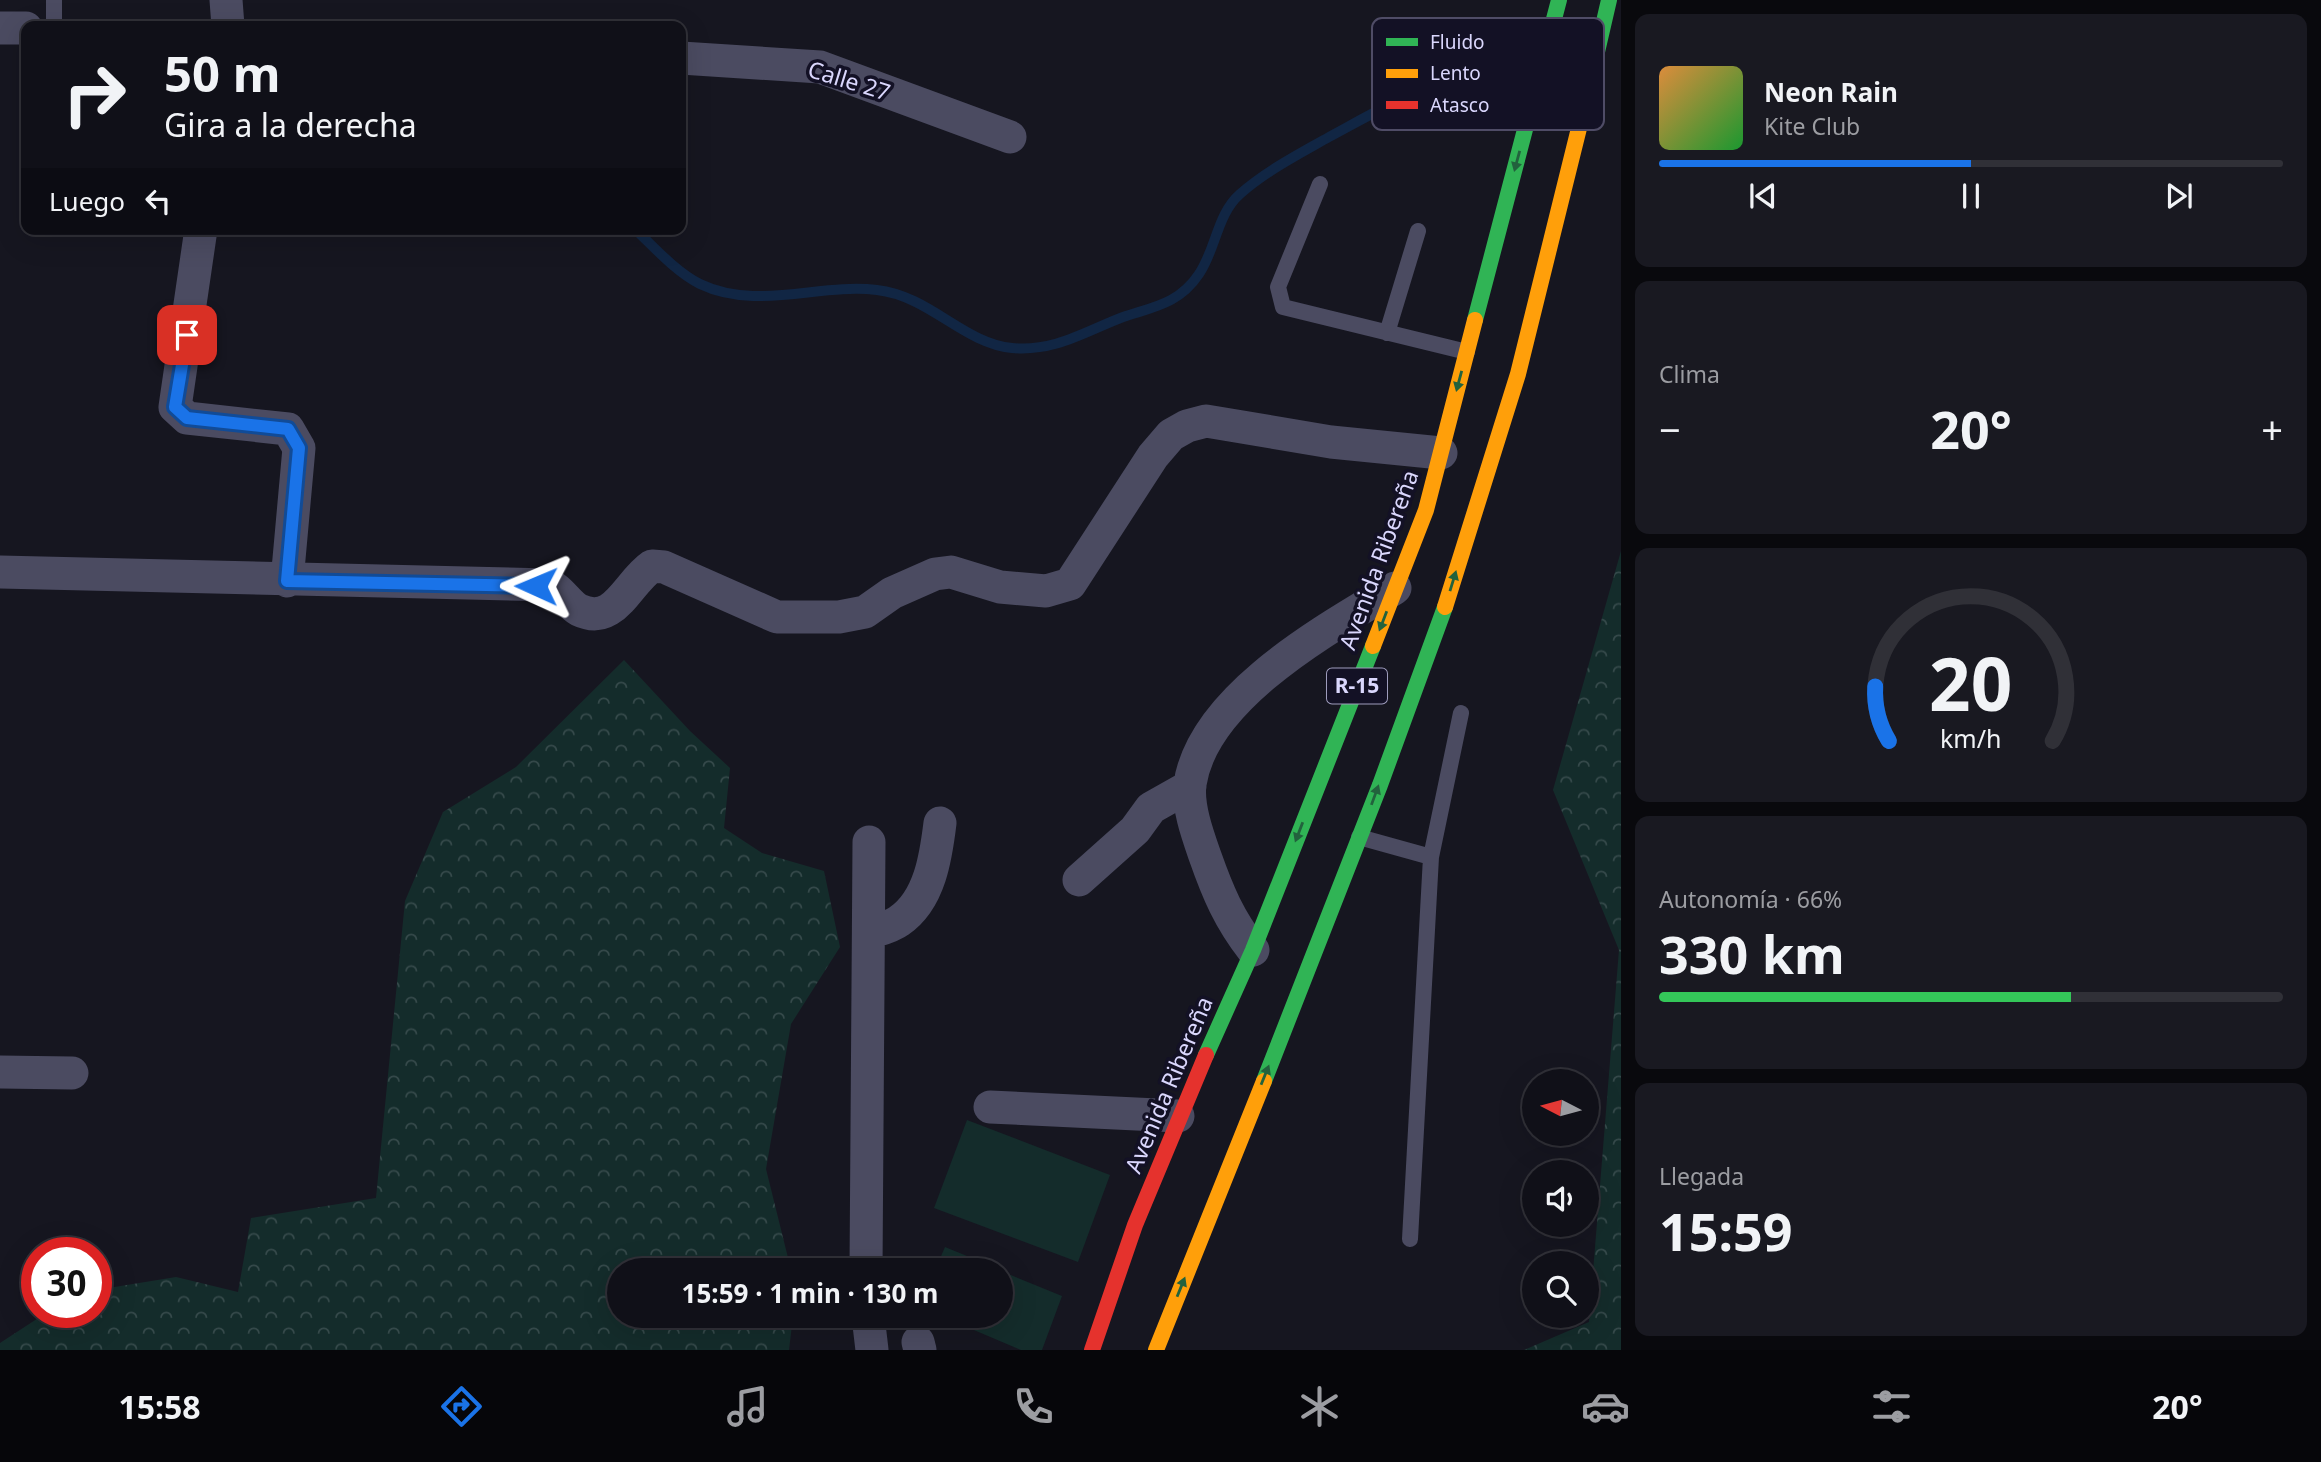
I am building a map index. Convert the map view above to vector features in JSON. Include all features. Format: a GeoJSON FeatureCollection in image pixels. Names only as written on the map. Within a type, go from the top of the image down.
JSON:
{"type":"FeatureCollection","features":[{"type":"Feature","properties":{"kind":"main road","name":"Avenida Ribereña"},"geometry":{"type":"LineString","coordinates":[[1554,18],[1559,0]]}},
{"type":"Feature","properties":{"kind":"main road","name":"R-15"},"geometry":{"type":"LineString","coordinates":[[1604,21],[1609,0]]}},
{"type":"Feature","properties":{"kind":"main road","name":"Avenida Ribereña"},"geometry":{"type":"LineString","coordinates":[[1092,1350],[1135,1225],[1178,1116],[1253,950],[1426,510],[1525,130]]}},
{"type":"Feature","properties":{"kind":"main road","name":"R-15"},"geometry":{"type":"LineString","coordinates":[[1156,1350],[1359,837],[1450,593],[1523,356],[1578,130]]}},
{"type":"Feature","properties":{"kind":"street"},"geometry":{"type":"LineString","coordinates":[[226,0],[228,21]]}},
{"type":"Feature","properties":{"kind":"street"},"geometry":{"type":"LineString","coordinates":[[0,28],[21,28]]}},
{"type":"Feature","properties":{"kind":"street","name":"Calle 27"},"geometry":{"type":"LineString","coordinates":[[686,58],[820,67],[1010,137]]}},
{"type":"Feature","properties":{"kind":"street"},"geometry":{"type":"LineString","coordinates":[[200,235],[175,407],[187,418],[288,429],[294,437],[299,448],[287,581]]}},
{"type":"Feature","properties":{"kind":"street"},"geometry":{"type":"LineString","coordinates":[[0,572],[550,586],[559,590],[578,609],[598,614],[614,609],[625,591],[652,566],[664,568],[777,618],[839,617],[864,612],[892,593],[935,574],[951,572],[1000,587],[1046,591],[1070,584],[1153,456],[1171,435],[1206,421],[1331,442],[1441,453]]}},
{"type":"Feature","properties":{"kind":"street"},"geometry":{"type":"LineString","coordinates":[[1253,950],[1229,918],[1198,836],[1190,786],[1199,753],[1225,716],[1253,685],[1301,645],[1395,588]]}},
{"type":"Feature","properties":{"kind":"street"},"geometry":{"type":"LineString","coordinates":[[1079,880],[1135,830],[1151,808],[1190,786]]}},
{"type":"Feature","properties":{"kind":"street"},"geometry":{"type":"LineString","coordinates":[[869,933],[899,921],[918,901],[930,875],[940,823]]}},
{"type":"Feature","properties":{"kind":"street"},"geometry":{"type":"LineString","coordinates":[[866,1258],[869,842]]}},
{"type":"Feature","properties":{"kind":"street"},"geometry":{"type":"LineString","coordinates":[[0,1072],[72,1073]]}},
{"type":"Feature","properties":{"kind":"street"},"geometry":{"type":"LineString","coordinates":[[990,1107],[1178,1116]]}},
{"type":"Feature","properties":{"kind":"street"},"geometry":{"type":"LineString","coordinates":[[869,1328],[872,1350]]}},
{"type":"Feature","properties":{"kind":"lane"},"geometry":{"type":"LineString","coordinates":[[54,0],[54,21]]}},
{"type":"Feature","properties":{"kind":"lane"},"geometry":{"type":"LineString","coordinates":[[1320,184],[1278,287],[1283,307],[1467,352]]}},
{"type":"Feature","properties":{"kind":"lane"},"geometry":{"type":"LineString","coordinates":[[1387,333],[1418,231]]}},
{"type":"Feature","properties":{"kind":"lane"},"geometry":{"type":"LineString","coordinates":[[1410,1239],[1431,857],[1461,713]]}},
{"type":"Feature","properties":{"kind":"lane"},"geometry":{"type":"LineString","coordinates":[[1359,837],[1431,857]]}},
{"type":"Feature","properties":{"kind":"green space"},"geometry":{"type":"Polygon","coordinates":[[[1621,551],[1621,1350],[1524,1350],[1575,1328],[1599,1328],[1599,1251],[1595,1251],[1596,1237],[1599,1237],[1599,1198],[1619,950],[1553,790],[1621,551]]]}},
{"type":"Feature","properties":{"kind":"green space"},"geometry":{"type":"Polygon","coordinates":[[[624,660],[690,731],[730,768],[724,828],[762,853],[824,871],[840,947],[791,1024],[766,1169],[788,1258],[607,1258],[607,1328],[792,1328],[789,1350],[0,1350],[0,1343],[23,1328],[112,1328],[112,1287],[176,1277],[238,1292],[251,1218],[376,1198],[405,901],[443,812],[516,767],[624,660]]]}},
{"type":"Feature","properties":{"kind":"green space"},"geometry":{"type":"Polygon","coordinates":[[[967,1120],[1110,1175],[1078,1262],[934,1208],[967,1120]]]}},
{"type":"Feature","properties":{"kind":"green space"},"geometry":{"type":"Polygon","coordinates":[[[945,1247],[972,1258],[940,1258],[945,1247]]]}},
{"type":"Feature","properties":{"kind":"green space"},"geometry":{"type":"Polygon","coordinates":[[[1013,1276],[1062,1296],[1042,1350],[1021,1350],[969,1328],[1013,1328],[1013,1276]]]}},
{"type":"Feature","properties":{"kind":"waterway"},"geometry":{"type":"LineString","coordinates":[[641,235],[682,273],[721,292],[765,296],[833,290],[877,290],[914,301],[978,338],[994,344],[1012,348],[1042,347],[1155,307],[1183,292],[1205,264],[1226,211],[1240,194],[1283,163],[1372,114]]}},
{"type":"Feature","properties":{"kind":"traffic: fast"},"geometry":{"type":"LineString","coordinates":[[1554,18],[1559,0]]}},
{"type":"Feature","properties":{"kind":"traffic: fast"},"geometry":{"type":"LineString","coordinates":[[1604,22],[1609,0]]}},
{"type":"Feature","properties":{"kind":"traffic: fast"},"geometry":{"type":"LineString","coordinates":[[1475,320],[1525,130]]}},
{"type":"Feature","properties":{"kind":"traffic: fast"},"geometry":{"type":"LineString","coordinates":[[1264,1081],[1380,785],[1445,607]]}},
{"type":"Feature","properties":{"kind":"traffic: fast"},"geometry":{"type":"LineString","coordinates":[[1206,1055],[1253,950],[1373,646]]}},
{"type":"Feature","properties":{"kind":"traffic: slow"},"geometry":{"type":"LineString","coordinates":[[1445,607],[1518,374],[1579,130]]}},
{"type":"Feature","properties":{"kind":"traffic: slow"},"geometry":{"type":"LineString","coordinates":[[1373,646],[1426,510],[1475,320]]}},
{"type":"Feature","properties":{"kind":"traffic: slow"},"geometry":{"type":"LineString","coordinates":[[1156,1350],[1264,1081]]}},
{"type":"Feature","properties":{"kind":"traffic: jam"},"geometry":{"type":"LineString","coordinates":[[1092,1350],[1135,1225],[1206,1055]]}},
{"type":"Feature","properties":{"kind":"route"},"geometry":{"type":"LineString","coordinates":[[187,335],[178,375],[175,407],[187,418],[288,429],[299,448],[287,581],[536,586]]}}]}
